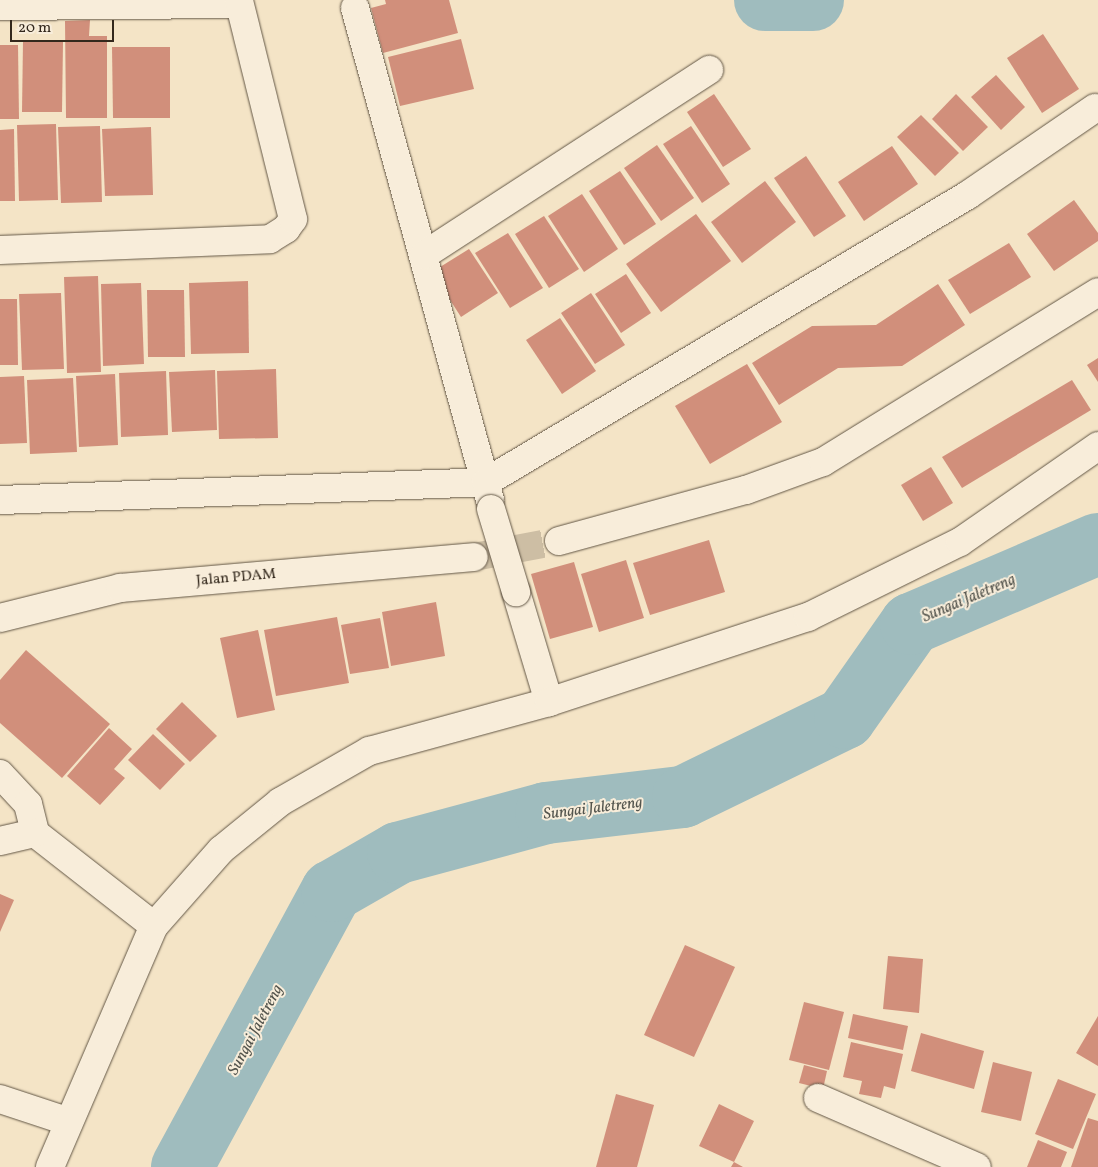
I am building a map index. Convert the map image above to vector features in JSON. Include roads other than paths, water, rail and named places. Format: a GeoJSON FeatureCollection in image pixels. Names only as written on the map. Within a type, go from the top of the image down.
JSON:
{"type":"FeatureCollection","features":[{"type":"Feature","properties":{"kind":"street"},"geometry":{"type":"LineString","coordinates":[[0,6],[238,2],[293,219],[286,229],[270,239],[0,250]]}},
{"type":"Feature","properties":{"kind":"street"},"geometry":{"type":"LineString","coordinates":[[355,8],[492,509],[548,702]]}},
{"type":"Feature","properties":{"kind":"street"},"geometry":{"type":"LineString","coordinates":[[424,256],[709,70]]}},
{"type":"Feature","properties":{"kind":"street"},"geometry":{"type":"LineString","coordinates":[[0,500],[486,482],[968,195],[1095,108]]}},
{"type":"Feature","properties":{"kind":"street"},"geometry":{"type":"LineString","coordinates":[[559,541],[746,490],[823,462],[1098,292]]}},
{"type":"Feature","properties":{"kind":"street"},"geometry":{"type":"LineString","coordinates":[[50,1167],[67,1121],[154,926],[221,850],[280,802],[369,751],[548,702],[808,617],[960,542],[1098,446]]}},
{"type":"Feature","properties":{"kind":"street","name":"Jalan PDAM"},"geometry":{"type":"LineString","coordinates":[[0,618],[120,588],[474,557]]}},
{"type":"Feature","properties":{"kind":"street"},"geometry":{"type":"LineString","coordinates":[[0,774],[28,804],[34,833],[154,926]]}},
{"type":"Feature","properties":{"kind":"street"},"geometry":{"type":"LineString","coordinates":[[0,841],[34,833]]}},
{"type":"Feature","properties":{"kind":"street"},"geometry":{"type":"LineString","coordinates":[[0,1098],[67,1121]]}},
{"type":"Feature","properties":{"kind":"street"},"geometry":{"type":"LineString","coordinates":[[818,1098],[977,1167]]}},
{"type":"Feature","properties":{"kind":"waterway","name":"Sungai Jaletreng"},"geometry":{"type":"LineString","coordinates":[[765,0],[813,0]]}},
{"type":"Feature","properties":{"kind":"waterway","name":"Sungai Jaletreng"},"geometry":{"type":"LineString","coordinates":[[182,1167],[332,891],[398,853],[546,813],[683,797],[845,718],[911,624],[1098,544]]}},
{"type":"Feature","properties":{"kind":"tunnel"},"geometry":{"type":"LineString","coordinates":[[474,557],[559,541]]}}]}
